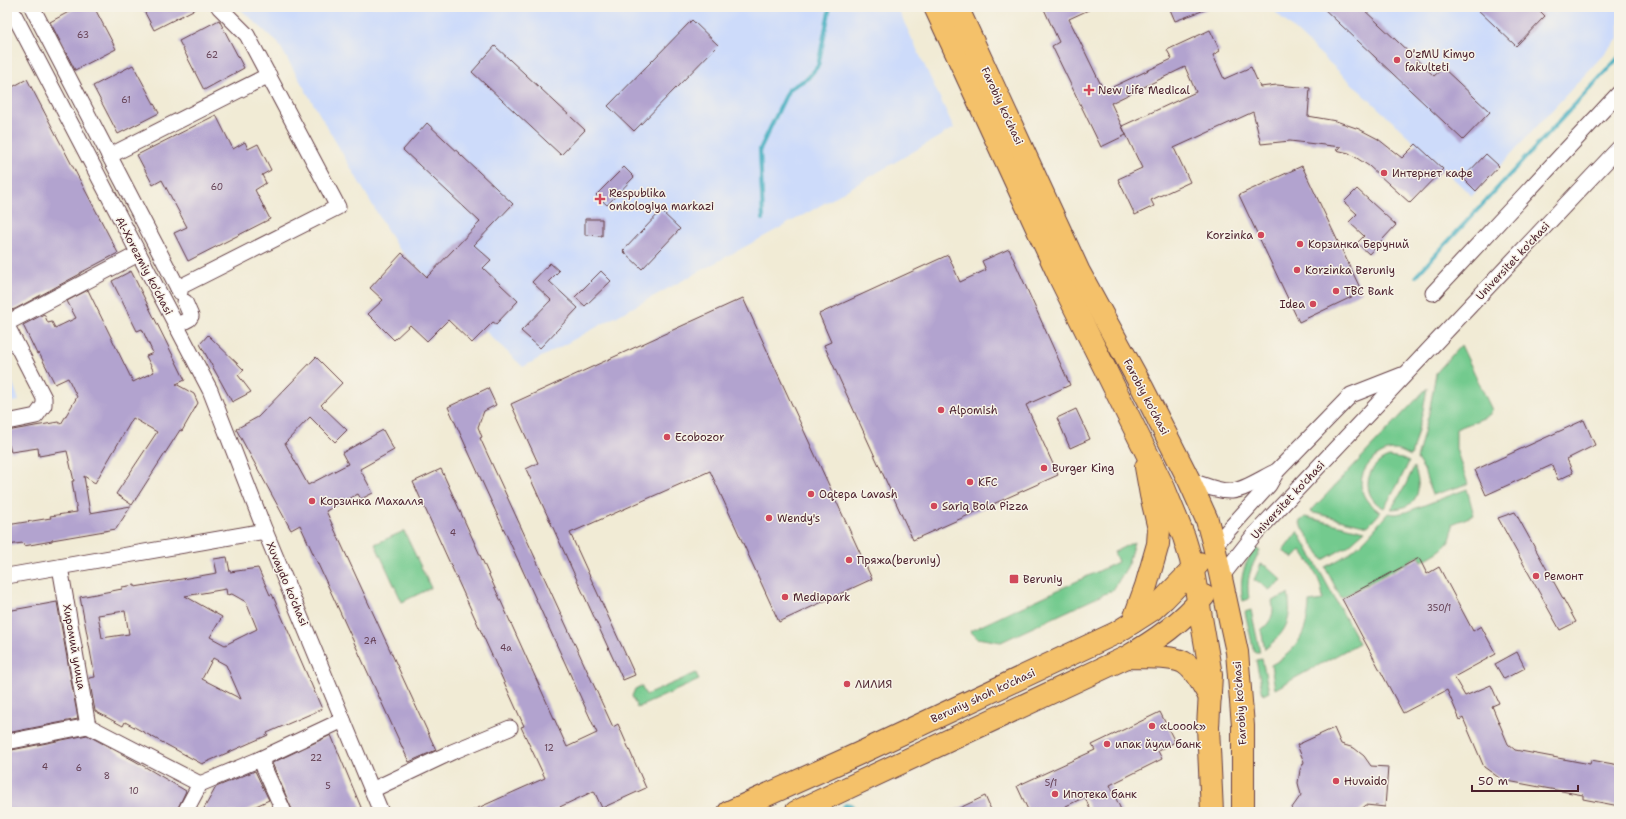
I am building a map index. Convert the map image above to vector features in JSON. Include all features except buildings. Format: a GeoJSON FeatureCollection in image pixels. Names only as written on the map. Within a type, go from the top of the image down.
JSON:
{"type":"FeatureCollection","features":[{"type":"Feature","properties":{"kind":"main road","name":"Farobiy ko'chasi"},"geometry":{"type":"LineString","coordinates":[[935,7],[1060,278],[1164,488],[1184,537],[1192,570],[1211,675],[1208,727],[1212,812]]}},
{"type":"Feature","properties":{"kind":"main road","name":"Farobiy ko'chasi"},"geometry":{"type":"LineString","coordinates":[[957,7],[1080,272],[1142,388],[1189,480],[1207,520],[1237,652],[1243,726],[1243,812]]}},
{"type":"Feature","properties":{"kind":"main road"},"geometry":{"type":"LineString","coordinates":[[1133,622],[1146,586],[1158,544],[1159,529],[1151,495],[1143,446]]}},
{"type":"Feature","properties":{"kind":"main road","name":"Beruniy shoh ko'chasi"},"geometry":{"type":"LineString","coordinates":[[728,812],[858,754],[1110,636],[1133,622],[1164,599],[1214,546]]}},
{"type":"Feature","properties":{"kind":"main road"},"geometry":{"type":"LineString","coordinates":[[796,812],[1127,657],[1177,624],[1221,577],[1192,570]]}},
{"type":"Feature","properties":{"kind":"main road"},"geometry":{"type":"LineString","coordinates":[[1127,657],[1164,658],[1183,662],[1191,669],[1210,697]]}},
{"type":"Feature","properties":{"kind":"street","name":"Al-Xorezmiy ko'chasi"},"geometry":{"type":"LineString","coordinates":[[10,7],[210,390],[265,531]]}},
{"type":"Feature","properties":{"kind":"street"},"geometry":{"type":"LineString","coordinates":[[181,294],[338,207],[247,35],[219,7]]}},
{"type":"Feature","properties":{"kind":"street"},"geometry":{"type":"LineString","coordinates":[[38,9],[110,156],[192,316],[176,326]]}},
{"type":"Feature","properties":{"kind":"street"},"geometry":{"type":"LineString","coordinates":[[110,156],[268,76]]}},
{"type":"Feature","properties":{"kind":"street"},"geometry":{"type":"LineString","coordinates":[[1433,293],[1619,93]]}},
{"type":"Feature","properties":{"kind":"street","name":"Universitet ko'chasi"},"geometry":{"type":"LineString","coordinates":[[1221,577],[1254,536],[1619,148]]}},
{"type":"Feature","properties":{"kind":"street"},"geometry":{"type":"LineString","coordinates":[[7,422],[36,416],[44,405],[44,398],[7,325],[138,254]]}},
{"type":"Feature","properties":{"kind":"street","name":"Universitet ko'chasi"},"geometry":{"type":"LineString","coordinates":[[1214,546],[1269,485],[1278,470],[1351,395],[1406,373]]}},
{"type":"Feature","properties":{"kind":"street"},"geometry":{"type":"LineString","coordinates":[[1189,480],[1212,488],[1231,491],[1239,490],[1278,470]]}},
{"type":"Feature","properties":{"kind":"street","name":"Xuvaydo ko'chasi"},"geometry":{"type":"LineString","coordinates":[[7,576],[265,531],[381,812]]}},
{"type":"Feature","properties":{"kind":"street","name":"Хиромий улица"},"geometry":{"type":"LineString","coordinates":[[60,567],[88,726]]}},
{"type":"Feature","properties":{"kind":"street"},"geometry":{"type":"LineString","coordinates":[[185,812],[200,784],[260,759],[343,720]]}},
{"type":"Feature","properties":{"kind":"street"},"geometry":{"type":"LineString","coordinates":[[7,742],[88,726],[200,784]]}},
{"type":"Feature","properties":{"kind":"street"},"geometry":{"type":"LineString","coordinates":[[372,790],[452,752],[510,728]]}},
{"type":"Feature","properties":{"kind":"street"},"geometry":{"type":"LineString","coordinates":[[260,759],[284,812]]}},
{"type":"Feature","properties":{"kind":"shaded area","name":"Respublika onkologiya markazi"},"geometry":{"type":"Polygon","coordinates":[[[238,7],[897,7],[954,128],[809,212],[523,367],[397,247],[278,43],[238,7]]]}},
{"type":"Feature","properties":{"kind":"shaded area"},"geometry":{"type":"Polygon","coordinates":[[[1270,7],[1619,7],[1619,38],[1472,196],[1270,7]]]}},
{"type":"Feature","properties":{"kind":"shaded area"},"geometry":{"type":"Polygon","coordinates":[[[7,365],[19,401],[7,403],[7,365]]]}},
{"type":"Feature","properties":{"kind":"green space"},"geometry":{"type":"Polygon","coordinates":[[[1461,345],[1492,410],[1486,417],[1456,429],[1456,449],[1468,484],[1432,495],[1424,470],[1417,459],[1429,413],[1436,373],[1461,345]]]}},
{"type":"Feature","properties":{"kind":"green space"},"geometry":{"type":"Polygon","coordinates":[[[1427,388],[1423,411],[1411,456],[1401,451],[1391,450],[1374,459],[1363,473],[1361,487],[1363,494],[1373,507],[1381,512],[1368,526],[1310,512],[1427,388]]]}},
{"type":"Feature","properties":{"kind":"green space"},"geometry":{"type":"Polygon","coordinates":[[[1389,457],[1402,459],[1409,462],[1384,508],[1376,503],[1371,497],[1368,489],[1368,481],[1374,467],[1389,457]]]}},
{"type":"Feature","properties":{"kind":"green space"},"geometry":{"type":"Polygon","coordinates":[[[1414,467],[1418,482],[1416,496],[1408,505],[1391,509],[1404,488],[1414,467]]]}},
{"type":"Feature","properties":{"kind":"green space"},"geometry":{"type":"Polygon","coordinates":[[[1467,489],[1474,515],[1452,524],[1451,537],[1444,547],[1422,561],[1419,556],[1341,598],[1325,567],[1345,556],[1360,544],[1388,513],[1396,514],[1406,512],[1467,489]]]}},
{"type":"Feature","properties":{"kind":"green space"},"geometry":{"type":"Polygon","coordinates":[[[1305,517],[1365,531],[1348,546],[1323,560],[1299,522],[1305,517]]]}},
{"type":"Feature","properties":{"kind":"green space"},"geometry":{"type":"Polygon","coordinates":[[[404,531],[431,588],[402,602],[375,544],[404,531]]]}},
{"type":"Feature","properties":{"kind":"green space"},"geometry":{"type":"Polygon","coordinates":[[[1298,531],[1359,643],[1275,689],[1271,665],[1295,647],[1300,639],[1304,631],[1309,602],[1323,600],[1321,586],[1316,574],[1301,550],[1294,558],[1283,551],[1298,531]]]}},
{"type":"Feature","properties":{"kind":"green space"},"geometry":{"type":"Polygon","coordinates":[[[1134,542],[1127,567],[1113,590],[1001,642],[977,638],[970,631],[1118,562],[1114,552],[1134,542]]]}},
{"type":"Feature","properties":{"kind":"green space"},"geometry":{"type":"Polygon","coordinates":[[[1255,548],[1260,551],[1250,574],[1248,586],[1249,599],[1243,601],[1243,573],[1255,548]]]}},
{"type":"Feature","properties":{"kind":"green space"},"geometry":{"type":"Polygon","coordinates":[[[1261,564],[1268,567],[1282,580],[1269,590],[1254,580],[1261,564]]]}},
{"type":"Feature","properties":{"kind":"green space"},"geometry":{"type":"Polygon","coordinates":[[[1288,594],[1289,612],[1286,626],[1278,637],[1265,649],[1261,630],[1270,621],[1273,610],[1272,601],[1288,594]]]}},
{"type":"Feature","properties":{"kind":"green space"},"geometry":{"type":"Polygon","coordinates":[[[1251,610],[1260,652],[1254,652],[1245,612],[1251,610]]]}},
{"type":"Feature","properties":{"kind":"green space"},"geometry":{"type":"Polygon","coordinates":[[[1262,659],[1269,692],[1263,695],[1256,660],[1262,659]]]}},
{"type":"Feature","properties":{"kind":"green space"},"geometry":{"type":"Polygon","coordinates":[[[696,673],[699,680],[637,708],[632,696],[635,689],[641,686],[646,695],[696,673]]]}},
{"type":"Feature","properties":{"kind":"waterway"},"geometry":{"type":"LineString","coordinates":[[763,219],[760,149],[789,89],[808,78],[818,66],[830,7]]}},
{"type":"Feature","properties":{"kind":"waterway"},"geometry":{"type":"LineString","coordinates":[[1416,276],[1619,57]]}},
{"type":"Feature","properties":{"kind":"place","name":"O'zMU Kimyo fakulteti"},"geometry":{"type":"Point","coordinates":[1397,60]}},
{"type":"Feature","properties":{"kind":"place","name":"New Life Medical"},"geometry":{"type":"Point","coordinates":[1089,90]}},
{"type":"Feature","properties":{"kind":"place","name":"Интернет кафе"},"geometry":{"type":"Point","coordinates":[1384,173]}},
{"type":"Feature","properties":{"kind":"place","name":"Respublika onkologiya markazi"},"geometry":{"type":"Point","coordinates":[600,199]}},
{"type":"Feature","properties":{"kind":"place","name":"Korzinka"},"geometry":{"type":"Point","coordinates":[1261,235]}},
{"type":"Feature","properties":{"kind":"place","name":"Корзинка Беруний"},"geometry":{"type":"Point","coordinates":[1300,244]}},
{"type":"Feature","properties":{"kind":"place","name":"Korzinka Beruniy"},"geometry":{"type":"Point","coordinates":[1297,270]}},
{"type":"Feature","properties":{"kind":"place","name":"TBC Bank"},"geometry":{"type":"Point","coordinates":[1336,291]}},
{"type":"Feature","properties":{"kind":"place","name":"Idea"},"geometry":{"type":"Point","coordinates":[1313,304]}},
{"type":"Feature","properties":{"kind":"place","name":"Alpomish"},"geometry":{"type":"Point","coordinates":[941,410]}},
{"type":"Feature","properties":{"kind":"place","name":"Ecobozor"},"geometry":{"type":"Point","coordinates":[667,437]}},
{"type":"Feature","properties":{"kind":"place","name":"Burger King"},"geometry":{"type":"Point","coordinates":[1044,468]}},
{"type":"Feature","properties":{"kind":"place","name":"KFC"},"geometry":{"type":"Point","coordinates":[970,482]}},
{"type":"Feature","properties":{"kind":"place","name":"Oqtepa Lavash"},"geometry":{"type":"Point","coordinates":[811,494]}},
{"type":"Feature","properties":{"kind":"place","name":"Корзинка Махалля"},"geometry":{"type":"Point","coordinates":[312,501]}},
{"type":"Feature","properties":{"kind":"place","name":"Sariq Bola Pizza"},"geometry":{"type":"Point","coordinates":[934,506]}},
{"type":"Feature","properties":{"kind":"place","name":"Wendy's"},"geometry":{"type":"Point","coordinates":[769,518]}},
{"type":"Feature","properties":{"kind":"place","name":"Пряжа(beruniy)"},"geometry":{"type":"Point","coordinates":[849,560]}},
{"type":"Feature","properties":{"kind":"place","name":"Ремонт"},"geometry":{"type":"Point","coordinates":[1536,576]}},
{"type":"Feature","properties":{"kind":"place","name":"Beruniy"},"geometry":{"type":"Point","coordinates":[1014,579]}},
{"type":"Feature","properties":{"kind":"place","name":"Mediapark"},"geometry":{"type":"Point","coordinates":[785,597]}},
{"type":"Feature","properties":{"kind":"place","name":"ЛИЛИЯ"},"geometry":{"type":"Point","coordinates":[847,684]}},
{"type":"Feature","properties":{"kind":"place","name":"«Loook»"},"geometry":{"type":"Point","coordinates":[1152,726]}},
{"type":"Feature","properties":{"kind":"place","name":"ипак йули банк"},"geometry":{"type":"Point","coordinates":[1107,744]}},
{"type":"Feature","properties":{"kind":"place","name":"Huvaido"},"geometry":{"type":"Point","coordinates":[1336,781]}},
{"type":"Feature","properties":{"kind":"place","name":"Ипотека банк"},"geometry":{"type":"Point","coordinates":[1055,794]}}]}
